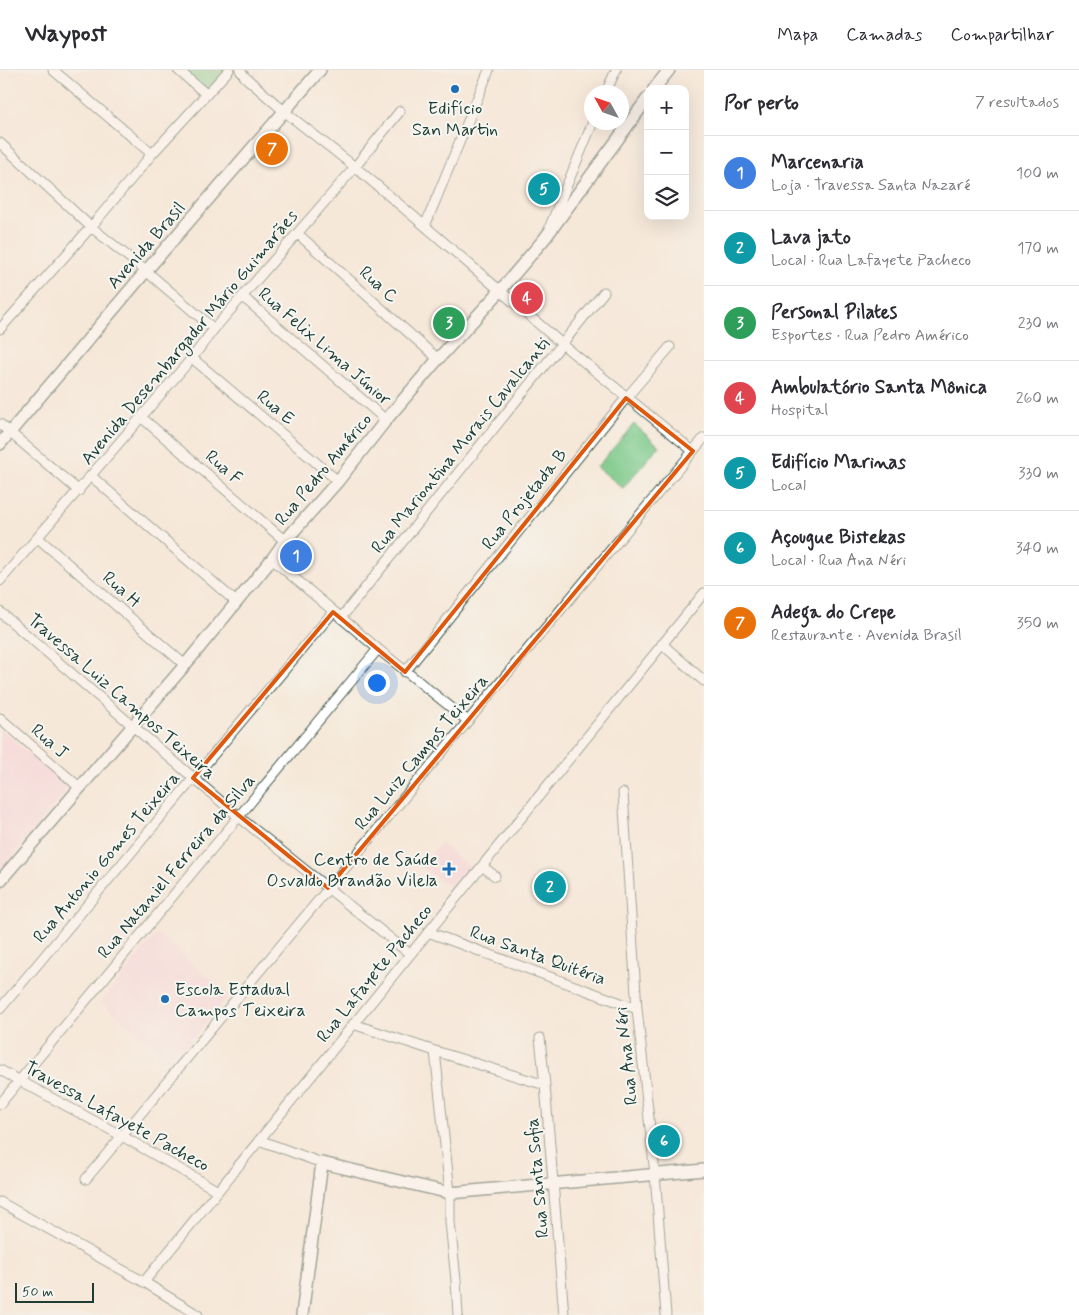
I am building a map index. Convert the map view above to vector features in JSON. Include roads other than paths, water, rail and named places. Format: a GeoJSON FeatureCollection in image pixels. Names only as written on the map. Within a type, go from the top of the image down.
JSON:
{"type":"FeatureCollection","features":[{"type":"Feature","properties":{"kind":"street"},"geometry":{"type":"LineString","coordinates":[[54,70],[152,154]]}},
{"type":"Feature","properties":{"kind":"street"},"geometry":{"type":"LineString","coordinates":[[178,70],[206,94]]}},
{"type":"Feature","properties":{"kind":"street"},"geometry":{"type":"LineString","coordinates":[[2,322],[92,227],[152,154],[229,70]]}},
{"type":"Feature","properties":{"kind":"street"},"geometry":{"type":"LineString","coordinates":[[240,70],[245,77],[284,112],[355,167],[626,398],[693,451]]}},
{"type":"Feature","properties":{"kind":"street","name":"Avenida Brasil"},"geometry":{"type":"LineString","coordinates":[[0,444],[146,271],[320,70]]}},
{"type":"Feature","properties":{"kind":"street"},"geometry":{"type":"LineString","coordinates":[[426,226],[489,70]]}},
{"type":"Feature","properties":{"kind":"street"},"geometry":{"type":"LineString","coordinates":[[609,85],[616,70]]}},
{"type":"Feature","properties":{"kind":"street"},"geometry":{"type":"LineString","coordinates":[[657,85],[669,70]]}},
{"type":"Feature","properties":{"kind":"street","name":"Rua Pedro Américo"},"geometry":{"type":"LineString","coordinates":[[0,882],[184,665],[285,541],[338,481],[386,420],[545,238],[644,103]]}},
{"type":"Feature","properties":{"kind":"street","name":"Avenida Desembargador Mário Guimarães"},"geometry":{"type":"LineString","coordinates":[[0,581],[192,358],[214,329],[298,234],[400,111]]}},
{"type":"Feature","properties":{"kind":"street"},"geometry":{"type":"LineString","coordinates":[[545,238],[590,130]]}},
{"type":"Feature","properties":{"kind":"street"},"geometry":{"type":"LineString","coordinates":[[0,142],[92,227],[214,329]]}},
{"type":"Feature","properties":{"kind":"street","name":"Rua C"},"geometry":{"type":"LineString","coordinates":[[298,234],[438,359]]}},
{"type":"Feature","properties":{"kind":"street","name":"Rua Mariontina Morais Cavalcanti"},"geometry":{"type":"LineString","coordinates":[[337,615],[604,292]]}},
{"type":"Feature","properties":{"kind":"street","name":"Rua Felix Lima Júnior"},"geometry":{"type":"LineString","coordinates":[[243,297],[386,420]]}},
{"type":"Feature","properties":{"kind":"street","name":"Rua Projetada B"},"geometry":{"type":"LineString","coordinates":[[405,672],[626,398],[670,347]]}},
{"type":"Feature","properties":{"kind":"street","name":"Rua E"},"geometry":{"type":"LineString","coordinates":[[192,358],[338,481]]}},
{"type":"Feature","properties":{"kind":"street","name":"Rua F"},"geometry":{"type":"LineString","coordinates":[[141,417],[285,541]]}},
{"type":"Feature","properties":{"kind":"street"},"geometry":{"type":"LineString","coordinates":[[0,424],[79,491]]}},
{"type":"Feature","properties":{"kind":"street","name":"Rua Luiz Campos Teixeira"},"geometry":{"type":"LineString","coordinates":[[86,1179],[704,438]]}},
{"type":"Feature","properties":{"kind":"street"},"geometry":{"type":"LineString","coordinates":[[91,476],[236,602]]}},
{"type":"Feature","properties":{"kind":"street","name":"Rua H"},"geometry":{"type":"LineString","coordinates":[[38,538],[184,665]]}},
{"type":"Feature","properties":{"kind":"street"},"geometry":{"type":"LineString","coordinates":[[272,559],[405,672],[468,721]]}},
{"type":"Feature","properties":{"kind":"street","name":"Rua Lafayete Pacheco"},"geometry":{"type":"LineString","coordinates":[[144,1282],[704,592]]}},
{"type":"Feature","properties":{"kind":"street","name":"Travessa Luiz Campos Teixeira"},"geometry":{"type":"LineString","coordinates":[[0,612],[133,724],[193,778],[410,954]]}},
{"type":"Feature","properties":{"kind":"street","name":"Rua Antonio Gomes Teixeira"},"geometry":{"type":"LineString","coordinates":[[0,1009],[193,778],[337,615]]}},
{"type":"Feature","properties":{"kind":"street"},"geometry":{"type":"LineString","coordinates":[[662,644],[704,681]]}},
{"type":"Feature","properties":{"kind":"street","name":"Rua Nataniel Ferreira da Silva"},"geometry":{"type":"LineString","coordinates":[[0,1104],[378,649]]}},
{"type":"Feature","properties":{"kind":"street","name":"Rua J"},"geometry":{"type":"LineString","coordinates":[[0,718],[79,787]]}},
{"type":"Feature","properties":{"kind":"street","name":"Rua Ana Néri"},"geometry":{"type":"LineString","coordinates":[[623,793],[637,1009],[655,1174],[666,1315]]}},
{"type":"Feature","properties":{"kind":"street"},"geometry":{"type":"LineString","coordinates":[[482,866],[495,876]]}},
{"type":"Feature","properties":{"kind":"street","name":"Rua Santa Quitéria"},"geometry":{"type":"LineString","coordinates":[[428,932],[637,1009]]}},
{"type":"Feature","properties":{"kind":"street"},"geometry":{"type":"LineString","coordinates":[[353,1024],[545,1085]]}},
{"type":"Feature","properties":{"kind":"street","name":"Rua Santa Sofia"},"geometry":{"type":"LineString","coordinates":[[540,1038],[564,1315]]}},
{"type":"Feature","properties":{"kind":"street"},"geometry":{"type":"LineString","coordinates":[[435,1051],[450,1193],[450,1222],[458,1315]]}},
{"type":"Feature","properties":{"kind":"street","name":"Travessa Lafayete Pacheco"},"geometry":{"type":"LineString","coordinates":[[0,1070],[122,1136],[218,1191]]}},
{"type":"Feature","properties":{"kind":"street"},"geometry":{"type":"LineString","coordinates":[[259,1140],[322,1163],[450,1193],[704,1170]]}},
{"type":"Feature","properties":{"kind":"street"},"geometry":{"type":"LineString","coordinates":[[302,1315],[322,1163]]}},
{"type":"Feature","properties":{"kind":"street"},"geometry":{"type":"LineString","coordinates":[[0,1202],[144,1282],[198,1315]]}},
{"type":"Feature","properties":{"kind":"place","name":"Edifício San Martin"},"geometry":{"type":"Point","coordinates":[455,89]}},
{"type":"Feature","properties":{"kind":"place","name":"Adega do Crepe"},"geometry":{"type":"Point","coordinates":[272,149]}},
{"type":"Feature","properties":{"kind":"place","name":"Edifício Marinas"},"geometry":{"type":"Point","coordinates":[544,189]}},
{"type":"Feature","properties":{"kind":"place","name":"Ambulatório Santa Mônica"},"geometry":{"type":"Point","coordinates":[527,298]}},
{"type":"Feature","properties":{"kind":"place","name":"Personal Pilates"},"geometry":{"type":"Point","coordinates":[449,323]}},
{"type":"Feature","properties":{"kind":"place","name":"Marcenaria"},"geometry":{"type":"Point","coordinates":[296,556]}},
{"type":"Feature","properties":{"kind":"place","name":"Centro de Saúde Osvaldo Brandão Vilela"},"geometry":{"type":"Point","coordinates":[449,869]}},
{"type":"Feature","properties":{"kind":"place","name":"Lava jato"},"geometry":{"type":"Point","coordinates":[550,887]}},
{"type":"Feature","properties":{"kind":"place","name":"Escola Estadual Campos Teixeira"},"geometry":{"type":"Point","coordinates":[165,999]}},
{"type":"Feature","properties":{"kind":"place","name":"Açougue Bistekas"},"geometry":{"type":"Point","coordinates":[664,1141]}}]}
